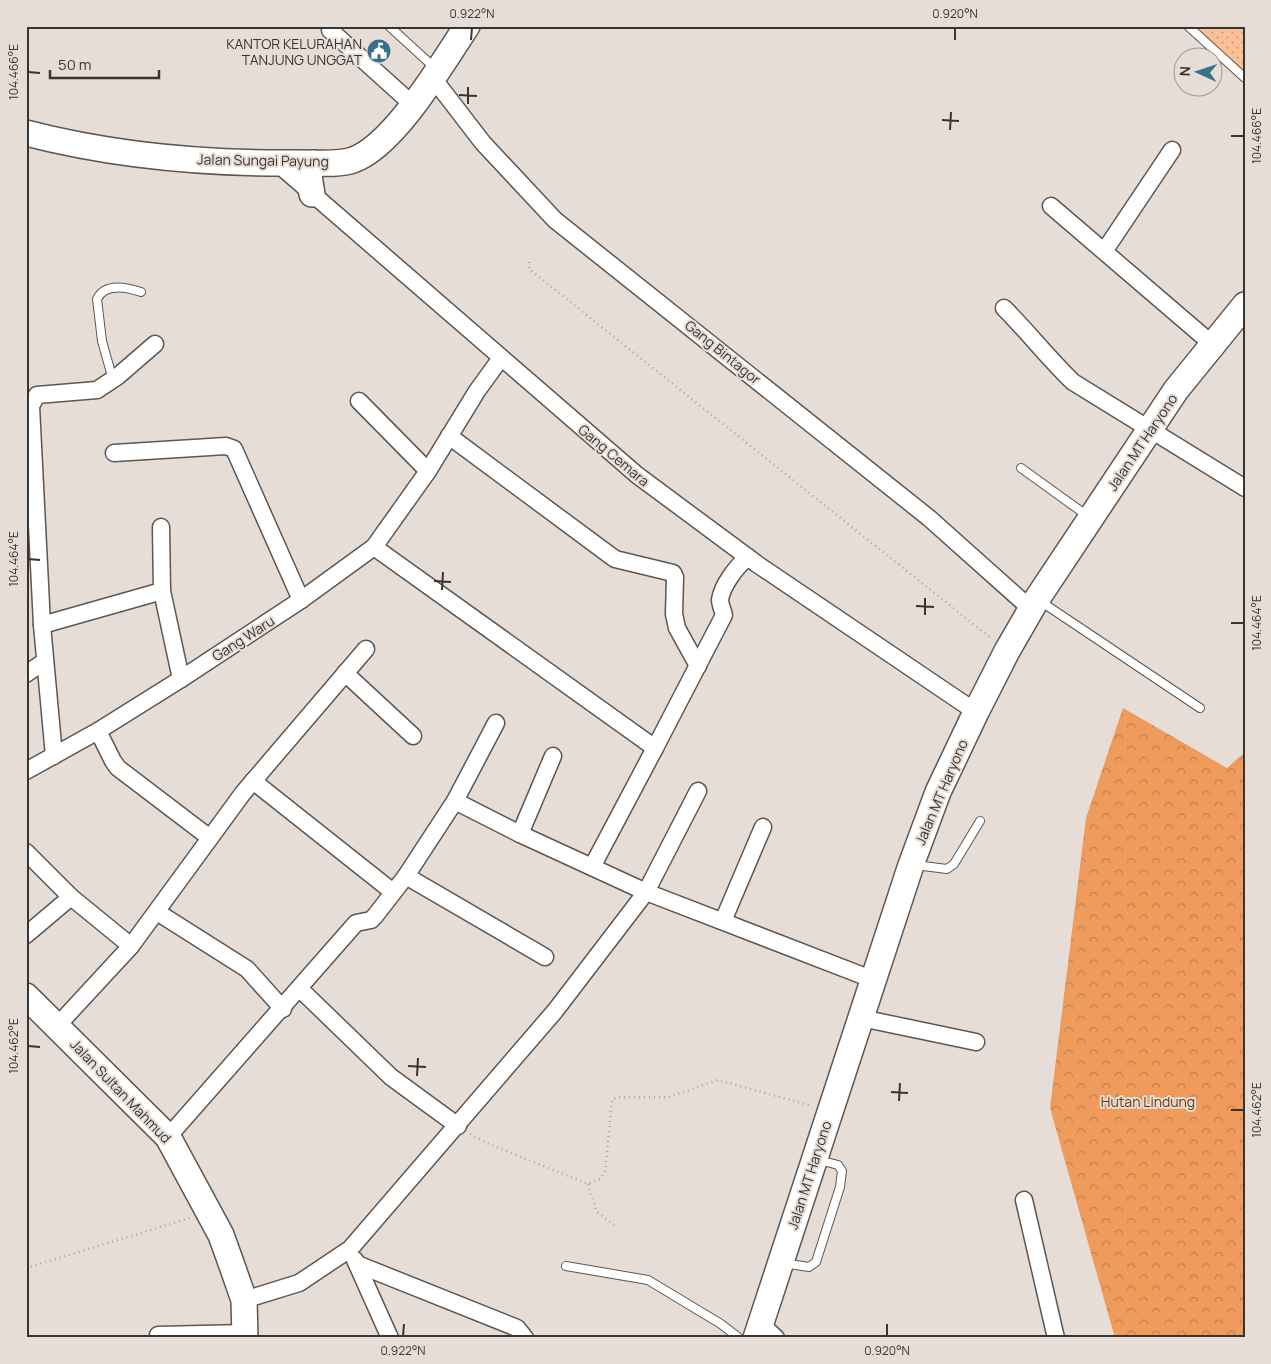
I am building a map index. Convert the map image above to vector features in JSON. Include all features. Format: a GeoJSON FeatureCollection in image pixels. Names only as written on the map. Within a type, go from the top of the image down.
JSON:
{"type":"FeatureCollection","features":[{"type":"Feature","properties":{"kind":"main road","name":"Jalan Sungai Payung"},"geometry":{"type":"LineString","coordinates":[[26,133],[68,144],[112,151],[278,164],[353,160],[367,152],[392,131],[435,74],[467,26]]}},
{"type":"Feature","properties":{"kind":"main road"},"geometry":{"type":"LineString","coordinates":[[312,194],[309,176],[314,163]]}},
{"type":"Feature","properties":{"kind":"main road","name":"Jalan MT Haryono"},"geometry":{"type":"LineString","coordinates":[[764,1333],[780,1263],[911,865],[938,792],[1007,651],[1034,604],[1176,390],[1245,305]]}},
{"type":"Feature","properties":{"kind":"main road","name":"Jalan Sultan Mahmud"},"geometry":{"type":"LineString","coordinates":[[26,996],[58,1025],[168,1137],[220,1235],[244,1300],[245,1335]]}},
{"type":"Feature","properties":{"kind":"street"},"geometry":{"type":"LineString","coordinates":[[330,30],[412,104]]}},
{"type":"Feature","properties":{"kind":"street","name":"Gang Bintagor"},"geometry":{"type":"LineString","coordinates":[[435,74],[483,143],[555,220],[1034,604]]}},
{"type":"Feature","properties":{"kind":"street"},"geometry":{"type":"LineString","coordinates":[[1105,250],[1172,150]]}},
{"type":"Feature","properties":{"kind":"street","name":"Gang Cemara"},"geometry":{"type":"LineString","coordinates":[[278,164],[637,476],[748,557],[976,712]]}},
{"type":"Feature","properties":{"kind":"street"},"geometry":{"type":"LineString","coordinates":[[1051,206],[1105,250],[1212,344]]}},
{"type":"Feature","properties":{"kind":"street"},"geometry":{"type":"LineString","coordinates":[[1004,308],[1031,335],[1049,360],[1073,382],[1245,488]]}},
{"type":"Feature","properties":{"kind":"street"},"geometry":{"type":"LineString","coordinates":[[54,756],[42,625],[28,407],[37,395],[97,390],[113,380],[154,344]]}},
{"type":"Feature","properties":{"kind":"street"},"geometry":{"type":"LineString","coordinates":[[501,358],[449,436],[615,559],[673,573],[675,577],[674,614],[677,628],[698,666]]}},
{"type":"Feature","properties":{"kind":"street"},"geometry":{"type":"LineString","coordinates":[[359,401],[428,471]]}},
{"type":"Feature","properties":{"kind":"street","name":"Gang Waru"},"geometry":{"type":"LineString","coordinates":[[26,770],[98,731],[181,678],[302,600],[374,547],[428,471],[449,436]]}},
{"type":"Feature","properties":{"kind":"street"},"geometry":{"type":"LineString","coordinates":[[114,453],[226,446],[234,449],[302,600]]}},
{"type":"Feature","properties":{"kind":"street"},"geometry":{"type":"LineString","coordinates":[[161,527],[162,591],[181,678]]}},
{"type":"Feature","properties":{"kind":"street"},"geometry":{"type":"LineString","coordinates":[[374,547],[655,748]]}},
{"type":"Feature","properties":{"kind":"street"},"geometry":{"type":"LineString","coordinates":[[592,867],[724,615],[720,600],[730,579],[741,562],[748,557]]}},
{"type":"Feature","properties":{"kind":"street"},"geometry":{"type":"LineString","coordinates":[[42,625],[162,591]]}},
{"type":"Feature","properties":{"kind":"street"},"geometry":{"type":"LineString","coordinates":[[58,1025],[131,946],[252,781],[366,649]]}},
{"type":"Feature","properties":{"kind":"street"},"geometry":{"type":"LineString","coordinates":[[26,674],[45,661]]}},
{"type":"Feature","properties":{"kind":"street"},"geometry":{"type":"LineString","coordinates":[[345,673],[413,736]]}},
{"type":"Feature","properties":{"kind":"street"},"geometry":{"type":"LineString","coordinates":[[168,1137],[283,1009],[356,924],[372,919],[406,876],[455,801],[496,723]]}},
{"type":"Feature","properties":{"kind":"street"},"geometry":{"type":"LineString","coordinates":[[98,731],[118,768],[210,838]]}},
{"type":"Feature","properties":{"kind":"street"},"geometry":{"type":"LineString","coordinates":[[520,834],[553,756]]}},
{"type":"Feature","properties":{"kind":"street"},"geometry":{"type":"LineString","coordinates":[[252,781],[393,892]]}},
{"type":"Feature","properties":{"kind":"street"},"geometry":{"type":"LineString","coordinates":[[244,1300],[298,1283],[354,1256],[458,1126],[555,1011],[646,892],[698,791]]}},
{"type":"Feature","properties":{"kind":"street"},"geometry":{"type":"LineString","coordinates":[[455,801],[520,834],[646,892],[874,980]]}},
{"type":"Feature","properties":{"kind":"street"},"geometry":{"type":"LineString","coordinates":[[723,921],[763,827]]}},
{"type":"Feature","properties":{"kind":"street"},"geometry":{"type":"LineString","coordinates":[[26,852],[71,897],[131,946]]}},
{"type":"Feature","properties":{"kind":"street"},"geometry":{"type":"LineString","coordinates":[[406,876],[545,957]]}},
{"type":"Feature","properties":{"kind":"street"},"geometry":{"type":"LineString","coordinates":[[26,935],[71,897]]}},
{"type":"Feature","properties":{"kind":"street"},"geometry":{"type":"LineString","coordinates":[[157,912],[247,969],[283,1009]]}},
{"type":"Feature","properties":{"kind":"street"},"geometry":{"type":"LineString","coordinates":[[300,989],[391,1077],[458,1126]]}},
{"type":"Feature","properties":{"kind":"street"},"geometry":{"type":"LineString","coordinates":[[861,1018],[976,1042]]}},
{"type":"Feature","properties":{"kind":"street"},"geometry":{"type":"LineString","coordinates":[[1024,1200],[1056,1338]]}},
{"type":"Feature","properties":{"kind":"street"},"geometry":{"type":"LineString","coordinates":[[354,1256],[390,1338]]}},
{"type":"Feature","properties":{"kind":"street"},"geometry":{"type":"LineString","coordinates":[[354,1256],[517,1328],[525,1338]]}},
{"type":"Feature","properties":{"kind":"street"},"geometry":{"type":"LineString","coordinates":[[158,1335],[245,1335]]}},
{"type":"Feature","properties":{"kind":"lane"},"geometry":{"type":"LineString","coordinates":[[389,26],[435,74]]}},
{"type":"Feature","properties":{"kind":"lane"},"geometry":{"type":"LineString","coordinates":[[1188,26],[1245,78]]}},
{"type":"Feature","properties":{"kind":"lane"},"geometry":{"type":"LineString","coordinates":[[113,380],[102,341],[97,299],[103,291],[113,288],[141,292]]}},
{"type":"Feature","properties":{"kind":"lane"},"geometry":{"type":"LineString","coordinates":[[1021,468],[1090,518]]}},
{"type":"Feature","properties":{"kind":"lane"},"geometry":{"type":"LineString","coordinates":[[1034,604],[1200,708]]}},
{"type":"Feature","properties":{"kind":"lane"},"geometry":{"type":"LineString","coordinates":[[911,865],[947,869],[954,864],[980,821]]}},
{"type":"Feature","properties":{"kind":"lane"},"geometry":{"type":"LineString","coordinates":[[780,1263],[809,1267],[816,1262],[819,1253],[840,1187],[842,1171],[838,1165],[814,1159]]}},
{"type":"Feature","properties":{"kind":"lane"},"geometry":{"type":"LineString","coordinates":[[566,1266],[648,1280],[721,1324],[739,1338]]}},
{"type":"Feature","properties":{"kind":"path"},"geometry":{"type":"LineString","coordinates":[[529,262],[529,269],[1007,651]]}},
{"type":"Feature","properties":{"kind":"path"},"geometry":{"type":"LineString","coordinates":[[458,1126],[490,1144],[588,1184],[600,1179],[605,1172],[612,1100],[617,1097],[669,1097],[718,1080],[830,1111]]}},
{"type":"Feature","properties":{"kind":"path"},"geometry":{"type":"LineString","coordinates":[[588,1184],[597,1212],[614,1225]]}},
{"type":"Feature","properties":{"kind":"path"},"geometry":{"type":"LineString","coordinates":[[26,1268],[208,1212]]}},
{"type":"Feature","properties":{"kind":"shaded area"},"geometry":{"type":"Polygon","coordinates":[[[1196,26],[1245,26],[1245,72],[1224,52],[1224,48],[1219,48],[1196,26]]]}},
{"type":"Feature","properties":{"kind":"green space","name":"Hutan Lindung"},"geometry":{"type":"Polygon","coordinates":[[[1123,708],[1227,768],[1245,752],[1245,1338],[1115,1338],[1050,1108],[1086,818],[1123,708]]]}},
{"type":"Feature","properties":{"kind":"place","name":"KANTOR KELURAHAN TANJUNG UNGGAT"},"geometry":{"type":"Point","coordinates":[379,51]}}]}
